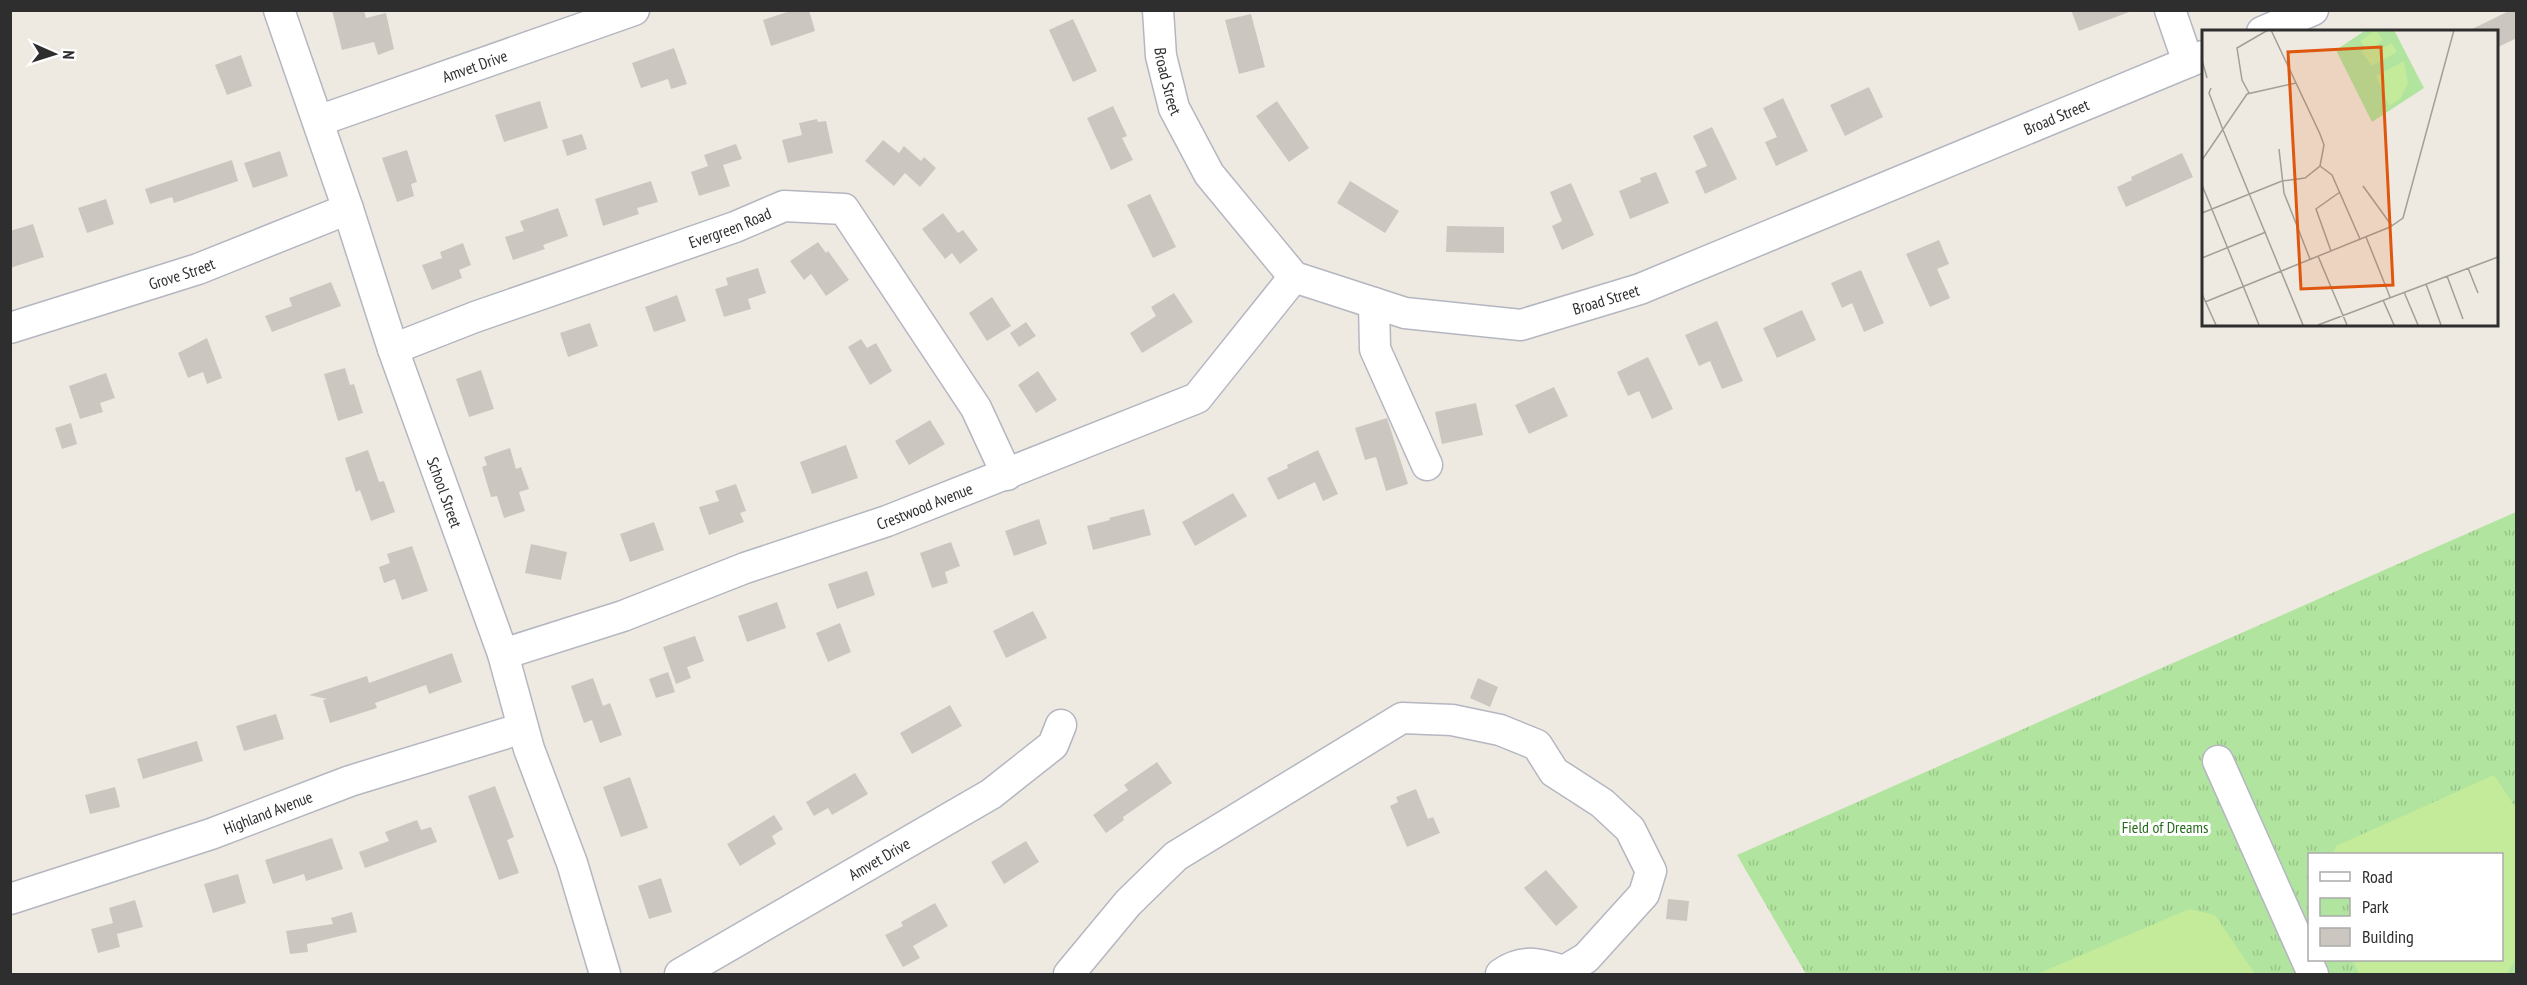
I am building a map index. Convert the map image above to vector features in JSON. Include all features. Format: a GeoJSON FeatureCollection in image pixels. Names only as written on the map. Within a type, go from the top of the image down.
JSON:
{"type":"FeatureCollection","features":[{"type":"Feature","properties":{"kind":"street","name":"School Street"},"geometry":{"type":"LineString","coordinates":[[279,10],[348,209],[393,349],[503,654],[523,728],[572,863],[604,975]]}},
{"type":"Feature","properties":{"kind":"street","name":"Amvet Drive"},"geometry":{"type":"LineString","coordinates":[[318,122],[634,10]]}},
{"type":"Feature","properties":{"kind":"street","name":"Broad Street"},"geometry":{"type":"LineString","coordinates":[[1158,10],[1161,56],[1174,108],[1209,174],[1294,277],[1405,313],[1521,324],[1640,289],[2196,58]]}},
{"type":"Feature","properties":{"kind":"street"},"geometry":{"type":"LineString","coordinates":[[2169,10],[2196,58]]}},
{"type":"Feature","properties":{"kind":"street"},"geometry":{"type":"LineString","coordinates":[[2267,30],[2313,10]]}},
{"type":"Feature","properties":{"kind":"street","name":"Evergreen Road"},"geometry":{"type":"LineString","coordinates":[[393,349],[486,313],[735,226],[784,206],[844,209],[976,408],[1007,474]]}},
{"type":"Feature","properties":{"kind":"street","name":"Grove Street"},"geometry":{"type":"LineString","coordinates":[[10,328],[198,269],[348,209]]}},
{"type":"Feature","properties":{"kind":"street","name":"Crestwood Avenue"},"geometry":{"type":"LineString","coordinates":[[503,654],[623,616],[745,568],[886,521],[1197,398],[1294,277]]}},
{"type":"Feature","properties":{"kind":"street"},"geometry":{"type":"LineString","coordinates":[[1374,303],[1375,349],[1427,465]]}},
{"type":"Feature","properties":{"kind":"street"},"geometry":{"type":"LineString","coordinates":[[1069,975],[1128,903],[1176,856],[1402,718],[1423,717],[1452,720],[1500,730],[1537,745],[1554,772],[1602,803],[1630,829],[1651,871],[1644,894],[1586,958],[1564,971],[1534,962],[1510,968],[1501,975]]}},
{"type":"Feature","properties":{"kind":"street","name":"Amvet Drive"},"geometry":{"type":"LineString","coordinates":[[680,975],[991,794],[1053,746],[1061,725]]}},
{"type":"Feature","properties":{"kind":"street","name":"Highland Avenue"},"geometry":{"type":"LineString","coordinates":[[10,899],[211,834],[350,782],[523,728]]}},
{"type":"Feature","properties":{"kind":"street"},"geometry":{"type":"LineString","coordinates":[[2218,762],[2313,975]]}},
{"type":"Feature","properties":{"kind":"green space","name":"Field of Dreams"},"geometry":{"type":"Polygon","coordinates":[[[2516,512],[2516,974],[1806,974],[1737,855],[2516,512]]]}},
{"type":"Feature","properties":{"kind":"green space"},"geometry":{"type":"Polygon","coordinates":[[[2494,775],[2516,808],[2516,958],[2507,974],[2359,974],[2353,961],[2503,961],[2503,853],[2333,853],[2336,846],[2494,775]]]}},
{"type":"Feature","properties":{"kind":"green space"},"geometry":{"type":"Polygon","coordinates":[[[2189,909],[2215,915],[2255,974],[2037,974],[2189,909]]]}},
{"type":"Feature","properties":{"kind":"building"},"geometry":{"type":"Polygon","coordinates":[[[332,10],[364,10],[366,18],[386,13],[394,49],[378,55],[374,42],[342,50],[332,10]]]}},
{"type":"Feature","properties":{"kind":"building"},"geometry":{"type":"Polygon","coordinates":[[[793,10],[809,10],[815,31],[771,46],[763,20],[793,10]]]}},
{"type":"Feature","properties":{"kind":"building"},"geometry":{"type":"Polygon","coordinates":[[[2071,10],[2129,10],[2129,12],[2079,31],[2071,10]]]}},
{"type":"Feature","properties":{"kind":"building"},"geometry":{"type":"Polygon","coordinates":[[[2511,10],[2517,10],[2517,38],[2497,48],[2497,30],[2470,30],[2511,10]]]}},
{"type":"Feature","properties":{"kind":"building"},"geometry":{"type":"Polygon","coordinates":[[[1251,14],[1265,67],[1239,74],[1225,20],[1251,14]]]}},
{"type":"Feature","properties":{"kind":"building"},"geometry":{"type":"Polygon","coordinates":[[[1073,19],[1097,71],[1073,82],[1049,30],[1073,19]]]}},
{"type":"Feature","properties":{"kind":"building"},"geometry":{"type":"Polygon","coordinates":[[[674,48],[687,84],[671,89],[668,79],[641,88],[632,63],[674,48]]]}},
{"type":"Feature","properties":{"kind":"building"},"geometry":{"type":"Polygon","coordinates":[[[241,55],[252,86],[227,95],[215,65],[241,55]]]}},
{"type":"Feature","properties":{"kind":"building"},"geometry":{"type":"Polygon","coordinates":[[[1869,87],[1883,117],[1845,136],[1830,105],[1869,87]]]}},
{"type":"Feature","properties":{"kind":"building"},"geometry":{"type":"Polygon","coordinates":[[[1783,98],[1808,151],[1776,166],[1765,142],[1777,137],[1763,108],[1783,98]]]}},
{"type":"Feature","properties":{"kind":"building"},"geometry":{"type":"Polygon","coordinates":[[[540,101],[548,128],[504,142],[495,115],[540,101]]]}},
{"type":"Feature","properties":{"kind":"building"},"geometry":{"type":"Polygon","coordinates":[[[1277,101],[1309,148],[1289,162],[1256,116],[1277,101]]]}},
{"type":"Feature","properties":{"kind":"building"},"geometry":{"type":"Polygon","coordinates":[[[1113,106],[1127,136],[1122,138],[1133,160],[1111,170],[1087,118],[1113,106]]]}},
{"type":"Feature","properties":{"kind":"building"},"geometry":{"type":"Polygon","coordinates":[[[817,119],[818,122],[826,121],[833,153],[788,163],[782,140],[802,135],[799,123],[817,119]]]}},
{"type":"Feature","properties":{"kind":"building"},"geometry":{"type":"Polygon","coordinates":[[[1712,127],[1737,179],[1705,194],[1695,171],[1707,166],[1693,136],[1712,127]]]}},
{"type":"Feature","properties":{"kind":"building"},"geometry":{"type":"Polygon","coordinates":[[[582,134],[587,149],[567,156],[562,140],[582,134]]]}},
{"type":"Feature","properties":{"kind":"building"},"geometry":{"type":"Polygon","coordinates":[[[883,140],[899,153],[904,146],[921,161],[924,157],[936,168],[920,187],[905,173],[894,186],[865,161],[883,140]]]}},
{"type":"Feature","properties":{"kind":"building"},"geometry":{"type":"Polygon","coordinates":[[[736,144],[742,159],[723,165],[730,186],[699,196],[691,172],[708,166],[704,155],[736,144]]]}},
{"type":"Feature","properties":{"kind":"building"},"geometry":{"type":"Polygon","coordinates":[[[407,150],[417,182],[411,184],[414,196],[397,202],[382,158],[407,150]]]}},
{"type":"Feature","properties":{"kind":"building"},"geometry":{"type":"Polygon","coordinates":[[[280,151],[288,176],[253,188],[244,163],[280,151]]]}},
{"type":"Feature","properties":{"kind":"building"},"geometry":{"type":"Polygon","coordinates":[[[2182,153],[2193,177],[2126,207],[2117,187],[2132,180],[2131,177],[2182,153]]]}},
{"type":"Feature","properties":{"kind":"building"},"geometry":{"type":"Polygon","coordinates":[[[232,160],[238,181],[174,203],[172,197],[150,204],[145,189],[232,160]]]}},
{"type":"Feature","properties":{"kind":"building"},"geometry":{"type":"Polygon","coordinates":[[[1656,172],[1669,203],[1630,219],[1619,191],[1641,182],[1640,178],[1656,172]]]}},
{"type":"Feature","properties":{"kind":"building"},"geometry":{"type":"Polygon","coordinates":[[[651,181],[658,202],[637,208],[639,214],[603,226],[595,199],[651,181]]]}},
{"type":"Feature","properties":{"kind":"building"},"geometry":{"type":"Polygon","coordinates":[[[1350,181],[1399,211],[1385,233],[1337,203],[1350,181]]]}},
{"type":"Feature","properties":{"kind":"building"},"geometry":{"type":"Polygon","coordinates":[[[1571,183],[1594,235],[1562,250],[1552,226],[1562,221],[1550,192],[1571,183]]]}},
{"type":"Feature","properties":{"kind":"building"},"geometry":{"type":"Polygon","coordinates":[[[1150,194],[1176,247],[1153,258],[1127,205],[1150,194]]]}},
{"type":"Feature","properties":{"kind":"building"},"geometry":{"type":"Polygon","coordinates":[[[106,199],[114,224],[87,233],[78,208],[106,199]]]}},
{"type":"Feature","properties":{"kind":"building"},"geometry":{"type":"Polygon","coordinates":[[[558,208],[568,236],[543,245],[545,249],[513,260],[505,237],[524,231],[520,221],[558,208]]]}},
{"type":"Feature","properties":{"kind":"building"},"geometry":{"type":"Polygon","coordinates":[[[943,213],[958,233],[963,230],[978,250],[960,264],[952,253],[945,259],[922,229],[943,213]]]}},
{"type":"Feature","properties":{"kind":"building"},"geometry":{"type":"Polygon","coordinates":[[[33,224],[44,257],[10,268],[10,231],[33,224]]]}},
{"type":"Feature","properties":{"kind":"building"},"geometry":{"type":"Polygon","coordinates":[[[1447,226],[1504,227],[1504,253],[1446,252],[1447,226]]]}},
{"type":"Feature","properties":{"kind":"building"},"geometry":{"type":"Polygon","coordinates":[[[1939,240],[1949,264],[1937,269],[1950,298],[1930,307],[1906,254],[1939,240]]]}},
{"type":"Feature","properties":{"kind":"building"},"geometry":{"type":"Polygon","coordinates":[[[818,242],[826,253],[828,251],[849,280],[826,296],[811,274],[804,280],[790,261],[818,242]]]}},
{"type":"Feature","properties":{"kind":"building"},"geometry":{"type":"Polygon","coordinates":[[[463,243],[471,265],[459,270],[462,278],[432,290],[422,265],[442,258],[440,252],[463,243]]]}},
{"type":"Feature","properties":{"kind":"building"},"geometry":{"type":"Polygon","coordinates":[[[758,268],[766,293],[748,299],[751,309],[724,317],[715,289],[728,285],[726,278],[758,268]]]}},
{"type":"Feature","properties":{"kind":"building"},"geometry":{"type":"Polygon","coordinates":[[[1861,270],[1884,323],[1864,332],[1852,303],[1842,308],[1831,283],[1861,270]]]}},
{"type":"Feature","properties":{"kind":"building"},"geometry":{"type":"Polygon","coordinates":[[[331,282],[341,306],[272,332],[265,316],[292,306],[289,298],[331,282]]]}},
{"type":"Feature","properties":{"kind":"building"},"geometry":{"type":"Polygon","coordinates":[[[1174,293],[1193,322],[1142,353],[1130,333],[1156,316],[1151,307],[1174,293]]]}},
{"type":"Feature","properties":{"kind":"building"},"geometry":{"type":"Polygon","coordinates":[[[677,295],[686,321],[654,332],[645,307],[677,295]]]}},
{"type":"Feature","properties":{"kind":"building"},"geometry":{"type":"Polygon","coordinates":[[[992,297],[1011,326],[987,341],[969,313],[992,297]]]}},
{"type":"Feature","properties":{"kind":"building"},"geometry":{"type":"Polygon","coordinates":[[[1802,310],[1816,340],[1777,358],[1763,328],[1802,310]]]}},
{"type":"Feature","properties":{"kind":"building"},"geometry":{"type":"Polygon","coordinates":[[[1717,321],[1743,381],[1722,389],[1710,361],[1699,366],[1685,335],[1717,321]]]}},
{"type":"Feature","properties":{"kind":"building"},"geometry":{"type":"Polygon","coordinates":[[[1026,322],[1036,336],[1019,347],[1010,333],[1026,322]]]}},
{"type":"Feature","properties":{"kind":"building"},"geometry":{"type":"Polygon","coordinates":[[[590,323],[598,346],[568,357],[560,333],[590,323]]]}},
{"type":"Feature","properties":{"kind":"building"},"geometry":{"type":"Polygon","coordinates":[[[207,338],[222,378],[207,384],[203,372],[188,378],[178,353],[207,338]]]}},
{"type":"Feature","properties":{"kind":"building"},"geometry":{"type":"Polygon","coordinates":[[[861,339],[867,348],[876,343],[892,371],[870,385],[848,347],[861,339]]]}},
{"type":"Feature","properties":{"kind":"building"},"geometry":{"type":"Polygon","coordinates":[[[1648,357],[1673,409],[1652,419],[1639,391],[1628,396],[1617,372],[1648,357]]]}},
{"type":"Feature","properties":{"kind":"building"},"geometry":{"type":"Polygon","coordinates":[[[345,368],[350,385],[354,384],[363,413],[338,421],[324,374],[345,368]]]}},
{"type":"Feature","properties":{"kind":"building"},"geometry":{"type":"Polygon","coordinates":[[[481,370],[494,409],[469,417],[456,379],[481,370]]]}},
{"type":"Feature","properties":{"kind":"building"},"geometry":{"type":"Polygon","coordinates":[[[1038,371],[1057,400],[1036,413],[1018,385],[1038,371]]]}},
{"type":"Feature","properties":{"kind":"building"},"geometry":{"type":"Polygon","coordinates":[[[106,373],[115,398],[100,403],[103,412],[80,419],[69,386],[106,373]]]}},
{"type":"Feature","properties":{"kind":"building"},"geometry":{"type":"Polygon","coordinates":[[[1554,387],[1568,416],[1529,434],[1515,405],[1554,387]]]}},
{"type":"Feature","properties":{"kind":"building"},"geometry":{"type":"Polygon","coordinates":[[[1476,403],[1483,435],[1442,444],[1435,412],[1476,403]]]}},
{"type":"Feature","properties":{"kind":"building"},"geometry":{"type":"Polygon","coordinates":[[[1387,418],[1408,484],[1386,491],[1376,457],[1365,460],[1355,428],[1387,418]]]}},
{"type":"Feature","properties":{"kind":"building"},"geometry":{"type":"Polygon","coordinates":[[[930,420],[945,444],[909,465],[895,441],[930,420]]]}},
{"type":"Feature","properties":{"kind":"building"},"geometry":{"type":"Polygon","coordinates":[[[71,423],[77,444],[62,449],[55,428],[71,423]]]}},
{"type":"Feature","properties":{"kind":"building"},"geometry":{"type":"Polygon","coordinates":[[[846,445],[858,478],[812,494],[800,462],[846,445]]]}},
{"type":"Feature","properties":{"kind":"building"},"geometry":{"type":"Polygon","coordinates":[[[510,448],[516,469],[521,467],[529,489],[519,492],[525,511],[504,518],[497,496],[491,497],[482,467],[487,465],[484,457],[510,448]]]}},
{"type":"Feature","properties":{"kind":"building"},"geometry":{"type":"Polygon","coordinates":[[[368,450],[379,482],[384,481],[395,512],[371,521],[360,490],[356,492],[345,458],[368,450]]]}},
{"type":"Feature","properties":{"kind":"building"},"geometry":{"type":"Polygon","coordinates":[[[1318,450],[1338,494],[1323,501],[1315,482],[1278,500],[1267,478],[1318,450]]]}},
{"type":"Feature","properties":{"kind":"building"},"geometry":{"type":"Polygon","coordinates":[[[736,484],[746,511],[740,513],[744,522],[709,535],[699,507],[719,501],[715,491],[736,484]]]}},
{"type":"Feature","properties":{"kind":"building"},"geometry":{"type":"Polygon","coordinates":[[[1233,493],[1247,516],[1195,546],[1182,522],[1233,493]]]}},
{"type":"Feature","properties":{"kind":"building"},"geometry":{"type":"Polygon","coordinates":[[[1144,509],[1151,535],[1093,550],[1087,526],[1144,509]]]}},
{"type":"Feature","properties":{"kind":"building"},"geometry":{"type":"Polygon","coordinates":[[[1039,519],[1047,544],[1014,556],[1005,531],[1039,519]]]}},
{"type":"Feature","properties":{"kind":"building"},"geometry":{"type":"Polygon","coordinates":[[[654,522],[664,550],[630,562],[620,534],[654,522]]]}},
{"type":"Feature","properties":{"kind":"building"},"geometry":{"type":"Polygon","coordinates":[[[951,542],[960,566],[945,572],[948,583],[932,588],[920,553],[951,542]]]}},
{"type":"Feature","properties":{"kind":"building"},"geometry":{"type":"Polygon","coordinates":[[[531,544],[567,552],[561,580],[525,573],[531,544]]]}},
{"type":"Feature","properties":{"kind":"building"},"geometry":{"type":"Polygon","coordinates":[[[412,546],[428,591],[402,600],[395,579],[384,583],[379,567],[390,563],[387,554],[412,546]]]}},
{"type":"Feature","properties":{"kind":"building"},"geometry":{"type":"Polygon","coordinates":[[[867,571],[875,595],[837,609],[828,584],[867,571]]]}},
{"type":"Feature","properties":{"kind":"building"},"geometry":{"type":"Polygon","coordinates":[[[777,602],[786,628],[747,642],[738,616],[777,602]]]}},
{"type":"Feature","properties":{"kind":"building"},"geometry":{"type":"Polygon","coordinates":[[[1033,611],[1047,638],[1006,658],[993,631],[1033,611]]]}},
{"type":"Feature","properties":{"kind":"building"},"geometry":{"type":"Polygon","coordinates":[[[840,623],[851,652],[828,662],[816,633],[840,623]]]}},
{"type":"Feature","properties":{"kind":"building"},"geometry":{"type":"Polygon","coordinates":[[[695,636],[704,661],[687,667],[691,678],[676,684],[663,647],[695,636]]]}},
{"type":"Feature","properties":{"kind":"building"},"geometry":{"type":"Polygon","coordinates":[[[452,653],[462,682],[429,694],[426,685],[375,703],[377,708],[330,723],[323,700],[327,699],[309,695],[367,676],[369,683],[452,653]]]}},
{"type":"Feature","properties":{"kind":"building"},"geometry":{"type":"Polygon","coordinates":[[[668,672],[675,692],[656,698],[649,679],[668,672]]]}},
{"type":"Feature","properties":{"kind":"building"},"geometry":{"type":"Polygon","coordinates":[[[593,678],[603,706],[610,703],[622,735],[600,743],[592,720],[584,723],[571,686],[593,678]]]}},
{"type":"Feature","properties":{"kind":"building"},"geometry":{"type":"Polygon","coordinates":[[[1478,678],[1498,687],[1490,707],[1470,698],[1478,678]]]}},
{"type":"Feature","properties":{"kind":"building"},"geometry":{"type":"Polygon","coordinates":[[[950,705],[962,726],[912,754],[900,733],[950,705]]]}},
{"type":"Feature","properties":{"kind":"building"},"geometry":{"type":"Polygon","coordinates":[[[276,714],[284,739],[244,751],[236,726],[276,714]]]}},
{"type":"Feature","properties":{"kind":"building"},"geometry":{"type":"Polygon","coordinates":[[[197,741],[203,761],[143,779],[137,759],[197,741]]]}},
{"type":"Feature","properties":{"kind":"building"},"geometry":{"type":"Polygon","coordinates":[[[1157,762],[1172,783],[1123,817],[1124,820],[1106,833],[1093,815],[1128,790],[1124,785],[1157,762]]]}},
{"type":"Feature","properties":{"kind":"building"},"geometry":{"type":"Polygon","coordinates":[[[855,773],[868,794],[832,815],[828,808],[814,816],[806,802],[855,773]]]}},
{"type":"Feature","properties":{"kind":"building"},"geometry":{"type":"Polygon","coordinates":[[[630,777],[648,828],[621,837],[603,787],[630,777]]]}},
{"type":"Feature","properties":{"kind":"building"},"geometry":{"type":"Polygon","coordinates":[[[495,786],[514,837],[507,840],[519,873],[499,880],[468,796],[495,786]]]}},
{"type":"Feature","properties":{"kind":"building"},"geometry":{"type":"Polygon","coordinates":[[[115,787],[120,807],[90,814],[85,795],[115,787]]]}},
{"type":"Feature","properties":{"kind":"building"},"geometry":{"type":"Polygon","coordinates":[[[1416,789],[1428,819],[1433,817],[1440,833],[1407,847],[1390,806],[1398,802],[1396,797],[1416,789]]]}},
{"type":"Feature","properties":{"kind":"building"},"geometry":{"type":"Polygon","coordinates":[[[774,815],[783,829],[772,836],[776,844],[740,866],[727,844],[774,815]]]}},
{"type":"Feature","properties":{"kind":"building"},"geometry":{"type":"Polygon","coordinates":[[[417,820],[421,830],[431,827],[437,842],[365,868],[359,852],[389,841],[385,832],[417,820]]]}},
{"type":"Feature","properties":{"kind":"building"},"geometry":{"type":"Polygon","coordinates":[[[332,838],[343,869],[306,881],[304,874],[273,884],[265,860],[332,838]]]}},
{"type":"Feature","properties":{"kind":"building"},"geometry":{"type":"Polygon","coordinates":[[[1026,841],[1039,862],[1004,884],[991,862],[1026,841]]]}},
{"type":"Feature","properties":{"kind":"building"},"geometry":{"type":"Polygon","coordinates":[[[1546,870],[1578,907],[1556,926],[1524,888],[1546,870]]]}},
{"type":"Feature","properties":{"kind":"building"},"geometry":{"type":"Polygon","coordinates":[[[238,874],[246,903],[213,913],[204,884],[238,874]]]}},
{"type":"Feature","properties":{"kind":"building"},"geometry":{"type":"Polygon","coordinates":[[[661,878],[672,912],[649,919],[638,886],[661,878]]]}},
{"type":"Feature","properties":{"kind":"building"},"geometry":{"type":"Polygon","coordinates":[[[1668,899],[1689,901],[1687,921],[1666,919],[1668,899]]]}},
{"type":"Feature","properties":{"kind":"building"},"geometry":{"type":"Polygon","coordinates":[[[135,900],[143,927],[117,934],[120,947],[98,953],[91,929],[113,923],[109,908],[135,900]]]}},
{"type":"Feature","properties":{"kind":"building"},"geometry":{"type":"Polygon","coordinates":[[[935,903],[948,926],[913,946],[920,958],[903,967],[885,935],[903,926],[901,922],[935,903]]]}},
{"type":"Feature","properties":{"kind":"building"},"geometry":{"type":"Polygon","coordinates":[[[352,912],[357,932],[307,944],[308,952],[290,954],[286,931],[333,924],[331,918],[352,912]]]}}]}
